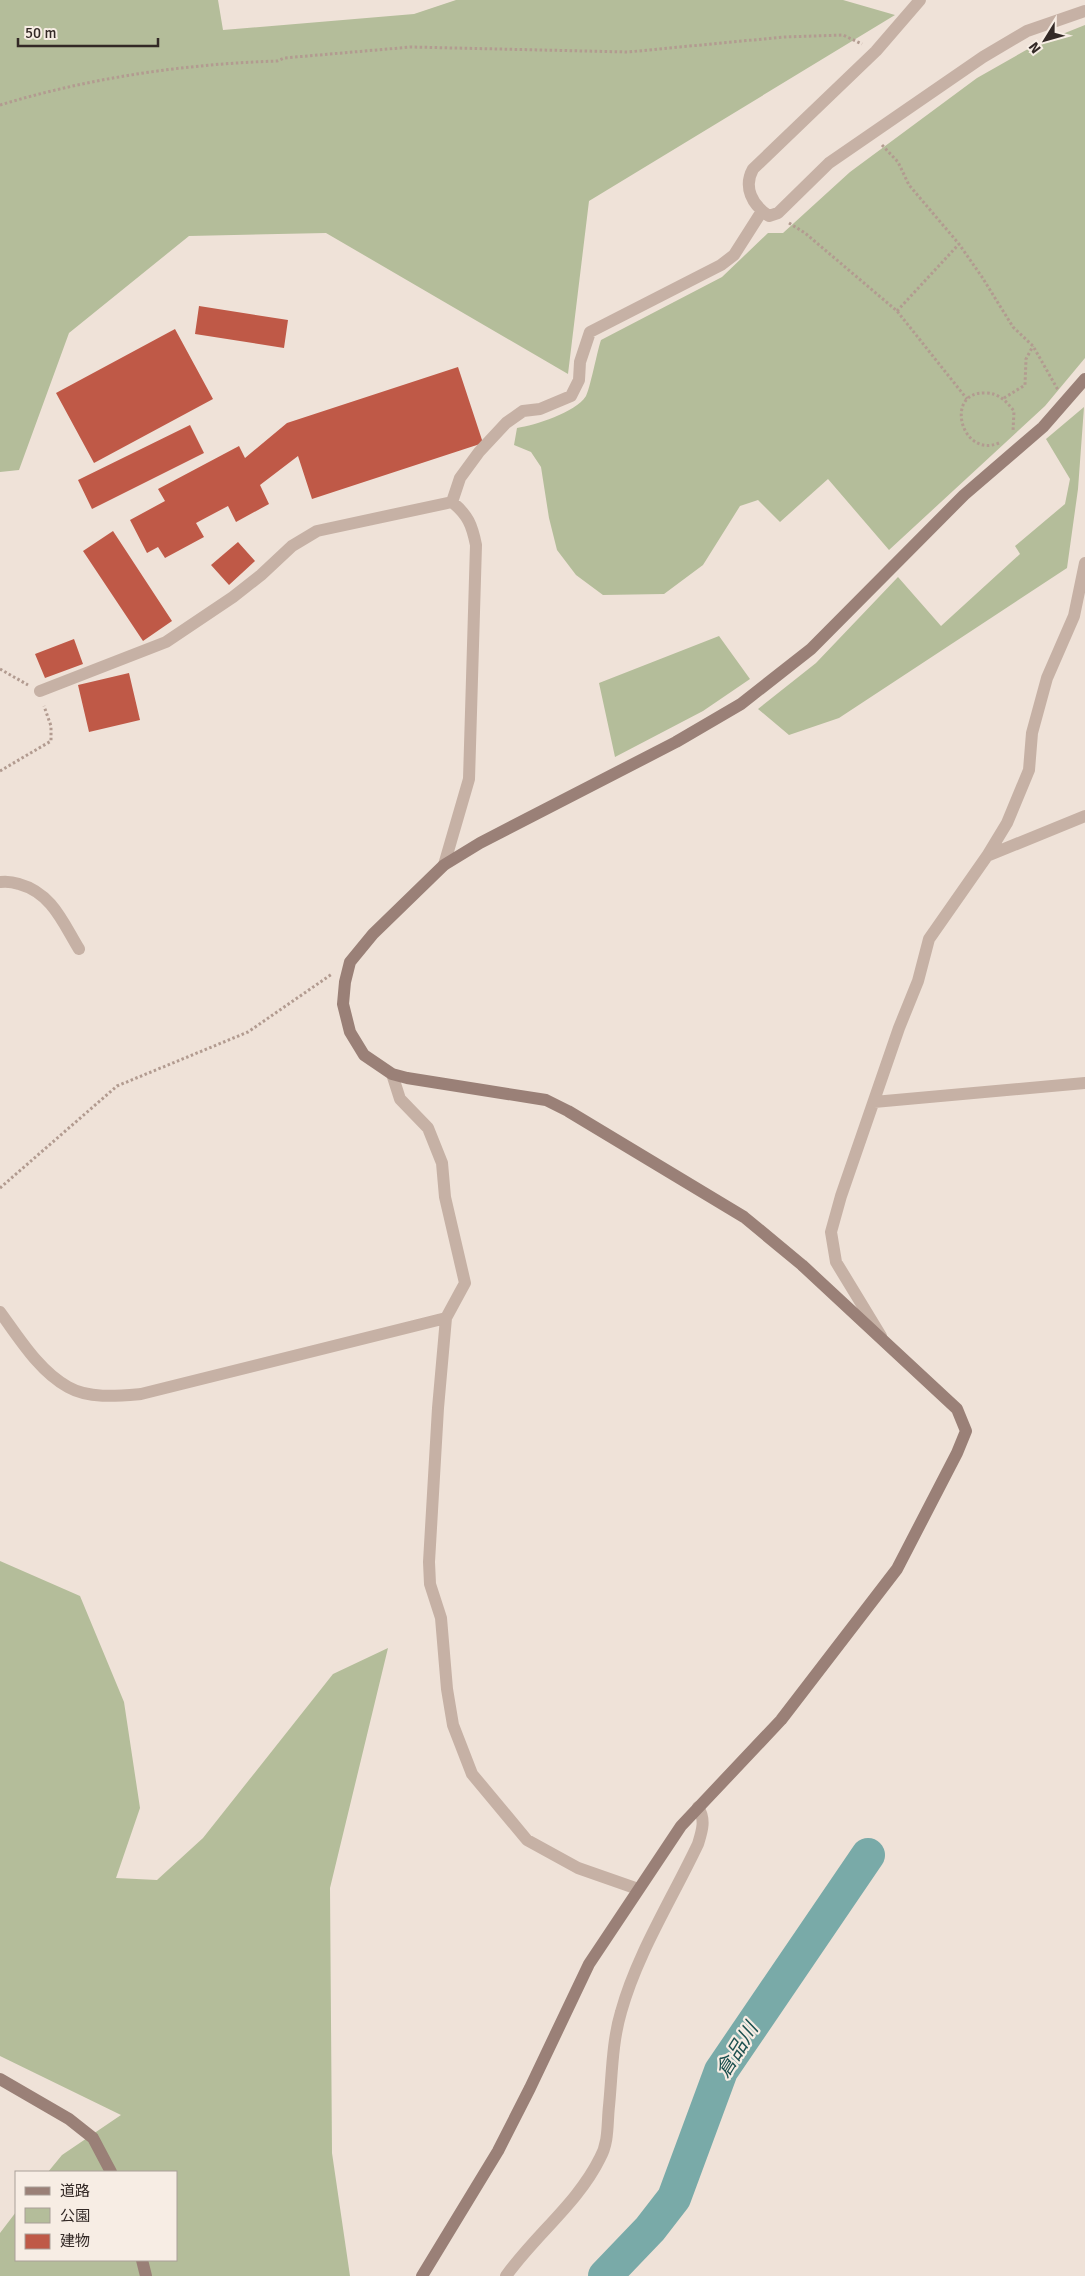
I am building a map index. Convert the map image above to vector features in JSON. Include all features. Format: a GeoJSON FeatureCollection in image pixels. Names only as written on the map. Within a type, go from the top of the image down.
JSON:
{"type":"FeatureCollection","features":[{"type":"Feature","properties":{"kind":"street"},"geometry":{"type":"LineString","coordinates":[[920,0],[876,52],[753,169],[749,176],[748,186],[751,200],[768,216],[778,213],[829,163],[984,57],[1027,31],[1085,11]]}},
{"type":"Feature","properties":{"kind":"street"},"geometry":{"type":"LineString","coordinates":[[452,502],[460,478],[479,452],[506,423],[523,411],[548,406],[571,396],[579,380],[580,362],[590,332],[721,265],[734,255],[762,211]]}},
{"type":"Feature","properties":{"kind":"street"},"geometry":{"type":"LineString","coordinates":[[422,2276],[498,2151],[589,1964],[680,1826],[781,1720],[898,1568],[966,1431],[957,1409],[802,1265],[744,1217],[568,1111],[546,1100],[392,1074],[364,1054],[350,1032],[343,1004],[345,982],[350,962],[373,934],[444,865],[480,843],[676,742],[741,704],[811,649],[1014,444],[1043,427],[1085,379]]}},
{"type":"Feature","properties":{"kind":"street"},"geometry":{"type":"LineString","coordinates":[[40,691],[166,642],[234,598],[292,546],[317,531],[452,502]]}},
{"type":"Feature","properties":{"kind":"street"},"geometry":{"type":"LineString","coordinates":[[444,865],[469,779],[476,546],[474,532],[465,513],[452,502]]}},
{"type":"Feature","properties":{"kind":"street"},"geometry":{"type":"LineString","coordinates":[[884,1342],[836,1262],[831,1232],[841,1196],[899,1028],[918,981],[929,939],[987,856],[1007,823],[1029,770],[1032,732],[1047,678],[1074,616],[1085,563]]}},
{"type":"Feature","properties":{"kind":"street"},"geometry":{"type":"LineString","coordinates":[[987,856],[1085,816]]}},
{"type":"Feature","properties":{"kind":"street"},"geometry":{"type":"LineString","coordinates":[[0,882],[6,881],[32,887],[47,898],[79,949]]}},
{"type":"Feature","properties":{"kind":"street"},"geometry":{"type":"LineString","coordinates":[[392,1074],[400,1099],[428,1128],[442,1163],[445,1197],[465,1283],[446,1318],[438,1408],[429,1562],[430,1584],[441,1618],[447,1689],[453,1725],[472,1774],[527,1840],[578,1868],[638,1889]]}},
{"type":"Feature","properties":{"kind":"street"},"geometry":{"type":"LineString","coordinates":[[874,1102],[1085,1083]]}},
{"type":"Feature","properties":{"kind":"street"},"geometry":{"type":"LineString","coordinates":[[0,1312],[24,1345],[54,1377],[69,1388],[95,1394],[117,1396],[141,1394],[446,1318]]}},
{"type":"Feature","properties":{"kind":"street"},"geometry":{"type":"LineString","coordinates":[[506,2276],[518,2259],[585,2182],[601,2158],[607,2139],[614,2055],[620,2014],[631,1982],[698,1844],[703,1827],[703,1815],[698,1807]]}},
{"type":"Feature","properties":{"kind":"street"},"geometry":{"type":"LineString","coordinates":[[0,2079],[69,2119],[92,2138],[110,2171]]}},
{"type":"Feature","properties":{"kind":"street"},"geometry":{"type":"LineString","coordinates":[[142,2261],[146,2276]]}},
{"type":"Feature","properties":{"kind":"path"},"geometry":{"type":"LineString","coordinates":[[0,105],[32,95],[131,75],[232,62],[277,61],[284,58],[411,48],[628,52],[784,37],[842,35],[876,52]]}},
{"type":"Feature","properties":{"kind":"path"},"geometry":{"type":"LineString","coordinates":[[879,145],[884,145],[898,162],[909,185],[959,244],[982,276],[1013,327],[1033,346],[1064,402]]}},
{"type":"Feature","properties":{"kind":"path"},"geometry":{"type":"LineString","coordinates":[[793,215],[787,222],[805,233],[897,311],[966,399]]}},
{"type":"Feature","properties":{"kind":"path"},"geometry":{"type":"LineString","coordinates":[[897,311],[959,244]]}},
{"type":"Feature","properties":{"kind":"path"},"geometry":{"type":"LineString","coordinates":[[1004,398],[1025,384],[1026,359],[1033,346]]}},
{"type":"Feature","properties":{"kind":"path"},"geometry":{"type":"LineString","coordinates":[[978,392],[991,393],[1004,398],[1014,411],[1014,444],[981,445],[970,438],[962,424],[961,410],[966,399],[978,392]]}},
{"type":"Feature","properties":{"kind":"path"},"geometry":{"type":"LineString","coordinates":[[0,669],[40,691],[51,726],[51,741],[0,771]]}},
{"type":"Feature","properties":{"kind":"path"},"geometry":{"type":"LineString","coordinates":[[0,1188],[116,1086],[248,1032],[309,988],[350,962]]}},
{"type":"Feature","properties":{"kind":"green space"},"geometry":{"type":"Polygon","coordinates":[[[0,0],[218,0],[223,30],[414,14],[456,0],[843,0],[895,15],[589,201],[568,374],[326,233],[189,236],[69,333],[19,470],[0,472],[0,0]]]}},
{"type":"Feature","properties":{"kind":"green space"},"geometry":{"type":"Polygon","coordinates":[[[1085,25],[1085,358],[1045,406],[889,550],[828,479],[780,522],[758,500],[740,506],[703,565],[664,594],[603,595],[576,575],[557,550],[549,518],[541,467],[531,452],[514,445],[517,428],[564,413],[581,402],[588,392],[601,340],[722,277],[768,233],[783,233],[850,172],[977,78],[1035,45],[1085,25]]]}},
{"type":"Feature","properties":{"kind":"green space"},"geometry":{"type":"Polygon","coordinates":[[[1084,407],[1078,489],[1067,568],[839,718],[789,735],[758,709],[816,663],[898,577],[941,626],[1020,554],[1015,546],[1065,504],[1070,479],[1046,439],[1084,407]]]}},
{"type":"Feature","properties":{"kind":"green space"},"geometry":{"type":"Polygon","coordinates":[[[719,636],[750,679],[703,711],[615,757],[599,683],[719,636]]]}},
{"type":"Feature","properties":{"kind":"green space"},"geometry":{"type":"Polygon","coordinates":[[[0,1561],[80,1596],[124,1702],[140,1808],[116,1878],[157,1880],[203,1838],[333,1674],[388,1648],[330,1888],[332,2153],[350,2276],[0,2276],[0,2233],[15,2213],[15,2261],[178,2261],[178,2171],[49,2171],[62,2155],[121,2115],[0,2056],[0,1561]]]}},
{"type":"Feature","properties":{"kind":"building"},"geometry":{"type":"Polygon","coordinates":[[[199,306],[288,320],[284,348],[195,334],[199,306]]]}},
{"type":"Feature","properties":{"kind":"building"},"geometry":{"type":"Polygon","coordinates":[[[175,329],[213,399],[94,463],[56,393],[175,329]]]}},
{"type":"Feature","properties":{"kind":"building"},"geometry":{"type":"Polygon","coordinates":[[[458,367],[483,443],[312,499],[298,456],[260,485],[269,504],[236,522],[228,506],[196,523],[204,537],[165,558],[158,547],[147,553],[130,520],[165,501],[158,489],[239,446],[245,458],[287,423],[458,367]]]}},
{"type":"Feature","properties":{"kind":"building"},"geometry":{"type":"Polygon","coordinates":[[[190,425],[204,453],[92,509],[78,480],[190,425]]]}},
{"type":"Feature","properties":{"kind":"building"},"geometry":{"type":"Polygon","coordinates":[[[113,531],[172,621],[143,641],[83,551],[113,531]]]}},
{"type":"Feature","properties":{"kind":"building"},"geometry":{"type":"Polygon","coordinates":[[[238,542],[255,561],[229,585],[211,565],[238,542]]]}},
{"type":"Feature","properties":{"kind":"building"},"geometry":{"type":"Polygon","coordinates":[[[74,639],[83,664],[45,678],[35,654],[74,639]]]}},
{"type":"Feature","properties":{"kind":"building"},"geometry":{"type":"Polygon","coordinates":[[[129,673],[140,720],[89,732],[78,685],[129,673]]]}},
{"type":"Feature","properties":{"kind":"waterway","name":"倉品川"},"geometry":{"type":"LineString","coordinates":[[605,2276],[650,2229],[674,2198],[721,2071],[868,1855]]}}]}
